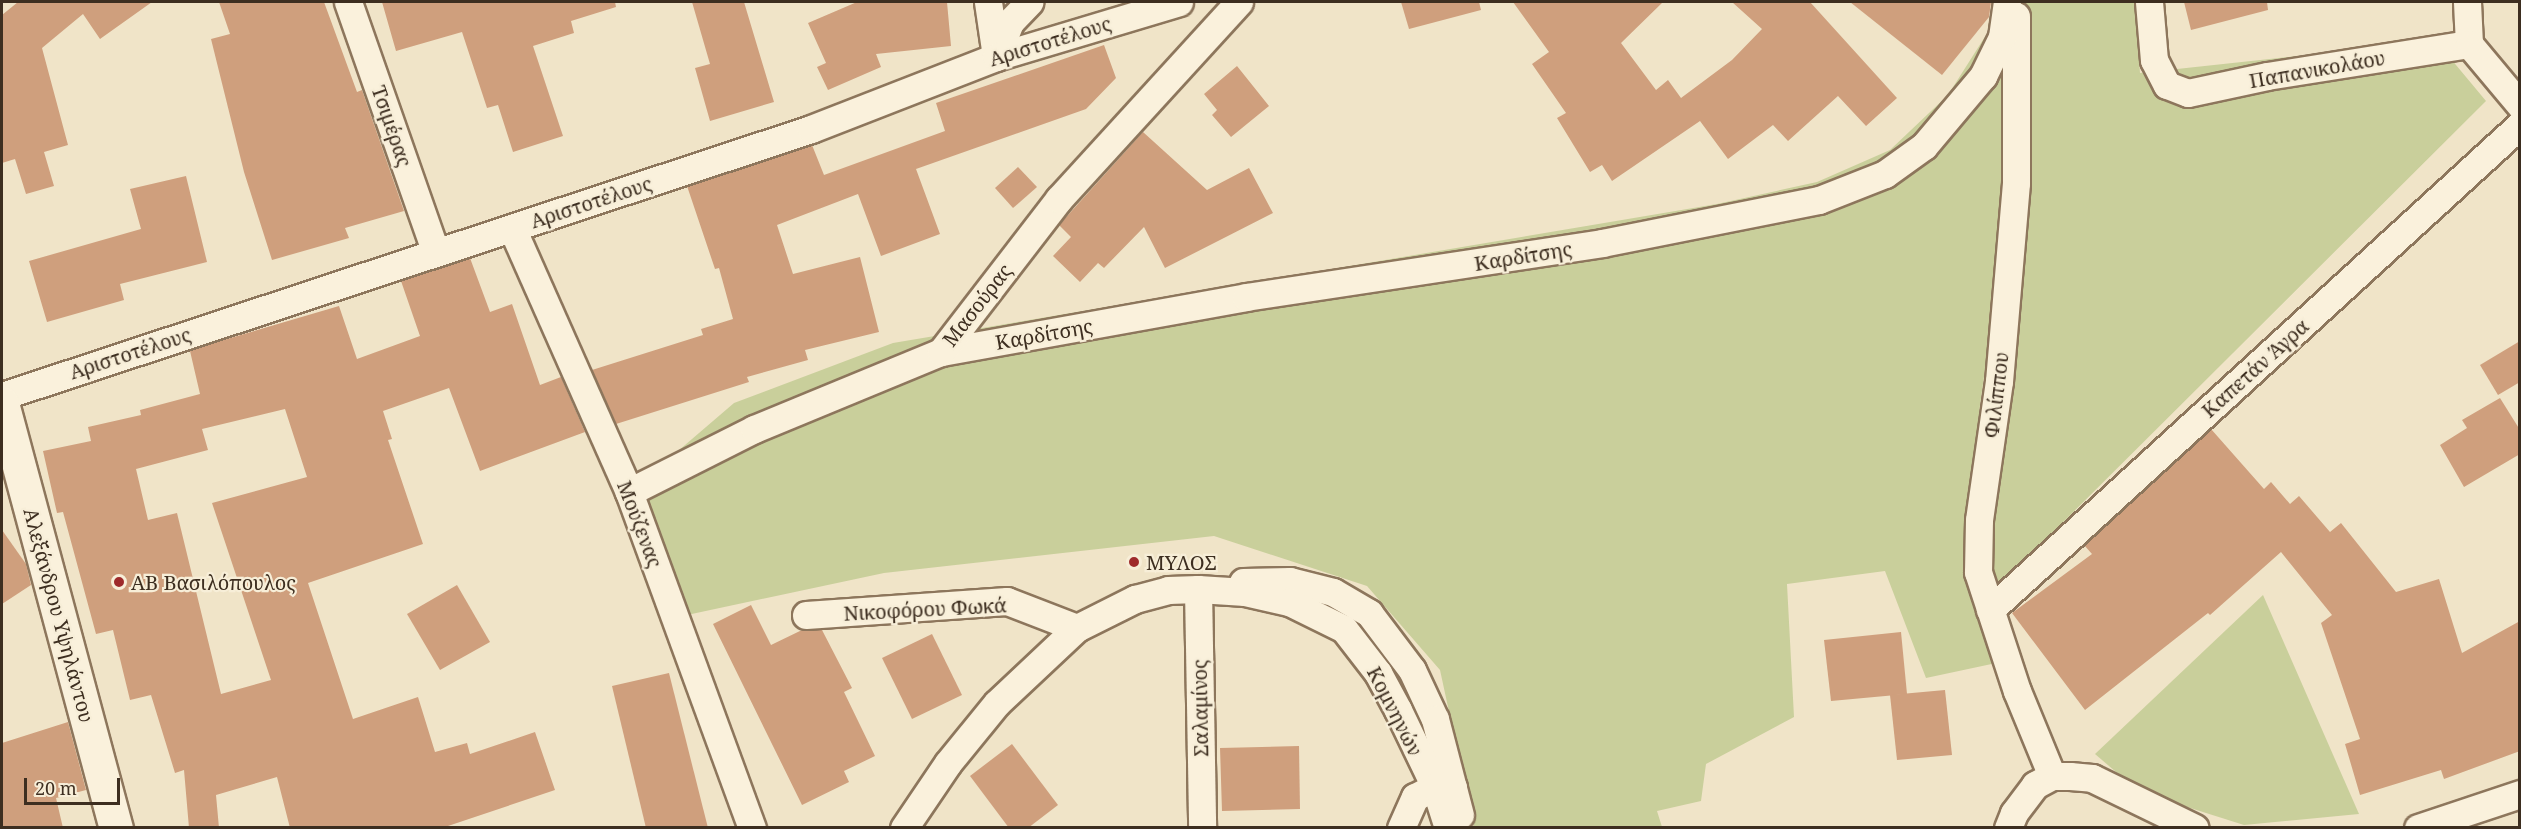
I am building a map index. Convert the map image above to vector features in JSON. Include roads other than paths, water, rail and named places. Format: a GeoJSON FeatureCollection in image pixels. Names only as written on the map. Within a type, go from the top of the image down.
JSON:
{"type":"FeatureCollection","features":[{"type":"Feature","properties":{"kind":"street","name":"Τσιμέρας"},"geometry":{"type":"LineString","coordinates":[[348,2],[435,251]]}},
{"type":"Feature","properties":{"kind":"street"},"geometry":{"type":"LineString","coordinates":[[988,2],[996,57]]}},
{"type":"Feature","properties":{"kind":"street"},"geometry":{"type":"LineString","coordinates":[[996,57],[1010,22],[1029,2]]}},
{"type":"Feature","properties":{"kind":"street","name":"Αριστοτέλους"},"geometry":{"type":"LineString","coordinates":[[2,396],[435,251],[512,228],[810,129],[996,57],[1179,2]]}},
{"type":"Feature","properties":{"kind":"street","name":"Μασούρας"},"geometry":{"type":"LineString","coordinates":[[629,492],[754,429],[941,352],[1059,199],[1239,2]]}},
{"type":"Feature","properties":{"kind":"street","name":"Καρδίτσης"},"geometry":{"type":"LineString","coordinates":[[941,352],[1246,297],[1602,243],[1819,200],[1885,174],[1924,146],[1983,76],[2002,37],[2007,2]]}},
{"type":"Feature","properties":{"kind":"street","name":"Φιλίππου"},"geometry":{"type":"LineString","coordinates":[[2016,2],[2016,183],[1999,381],[1979,520],[1978,572],[2017,692],[2052,776]]}},
{"type":"Feature","properties":{"kind":"street","name":"Παπανικολάου"},"geometry":{"type":"LineString","coordinates":[[2149,2],[2154,60],[2167,85],[2188,93],[2267,76],[2469,44]]}},
{"type":"Feature","properties":{"kind":"street"},"geometry":{"type":"LineString","coordinates":[[2467,2],[2469,44],[2520,105]]}},
{"type":"Feature","properties":{"kind":"street","name":"Καπετάν Άγρα"},"geometry":{"type":"LineString","coordinates":[[1990,610],[2520,125]]}},
{"type":"Feature","properties":{"kind":"street","name":"Μούζενας"},"geometry":{"type":"LineString","coordinates":[[512,228],[629,492],[752,828]]}},
{"type":"Feature","properties":{"kind":"street","name":"Αλεξάνδρου Υψηλάντου"},"geometry":{"type":"LineString","coordinates":[[2,403],[116,828]]}},
{"type":"Feature","properties":{"kind":"street","name":"Κομνηνών"},"geometry":{"type":"LineString","coordinates":[[904,828],[983,718],[1077,627],[1135,599],[1168,590],[1198,588],[1245,592],[1289,602],[1344,629],[1378,673],[1444,787],[1463,828]]}},
{"type":"Feature","properties":{"kind":"street","name":"Σαλαμίνος"},"geometry":{"type":"LineString","coordinates":[[1198,588],[1202,828]]}},
{"type":"Feature","properties":{"kind":"street","name":"Νικοφόρου Φωκά"},"geometry":{"type":"LineString","coordinates":[[806,615],[1007,601],[1077,627]]}},
{"type":"Feature","properties":{"kind":"street"},"geometry":{"type":"LineString","coordinates":[[2008,828],[2014,813],[2035,786],[2052,776],[2092,778],[2191,827]]}},
{"type":"Feature","properties":{"kind":"street"},"geometry":{"type":"LineString","coordinates":[[1401,828],[1415,797],[1444,787]]}},
{"type":"Feature","properties":{"kind":"street","name":"Κομνηνών"},"geometry":{"type":"LineString","coordinates":[[1444,787],[1448,828]]}},
{"type":"Feature","properties":{"kind":"street"},"geometry":{"type":"LineString","coordinates":[[2418,828],[2520,794]]}},
{"type":"Feature","properties":{"kind":"place","name":"ΜΥΛΟΣ"},"geometry":{"type":"Point","coordinates":[1134,562]}},
{"type":"Feature","properties":{"kind":"place","name":"ΑΒ Βασιλόπουλος"},"geometry":{"type":"Point","coordinates":[119,582]}}]}
